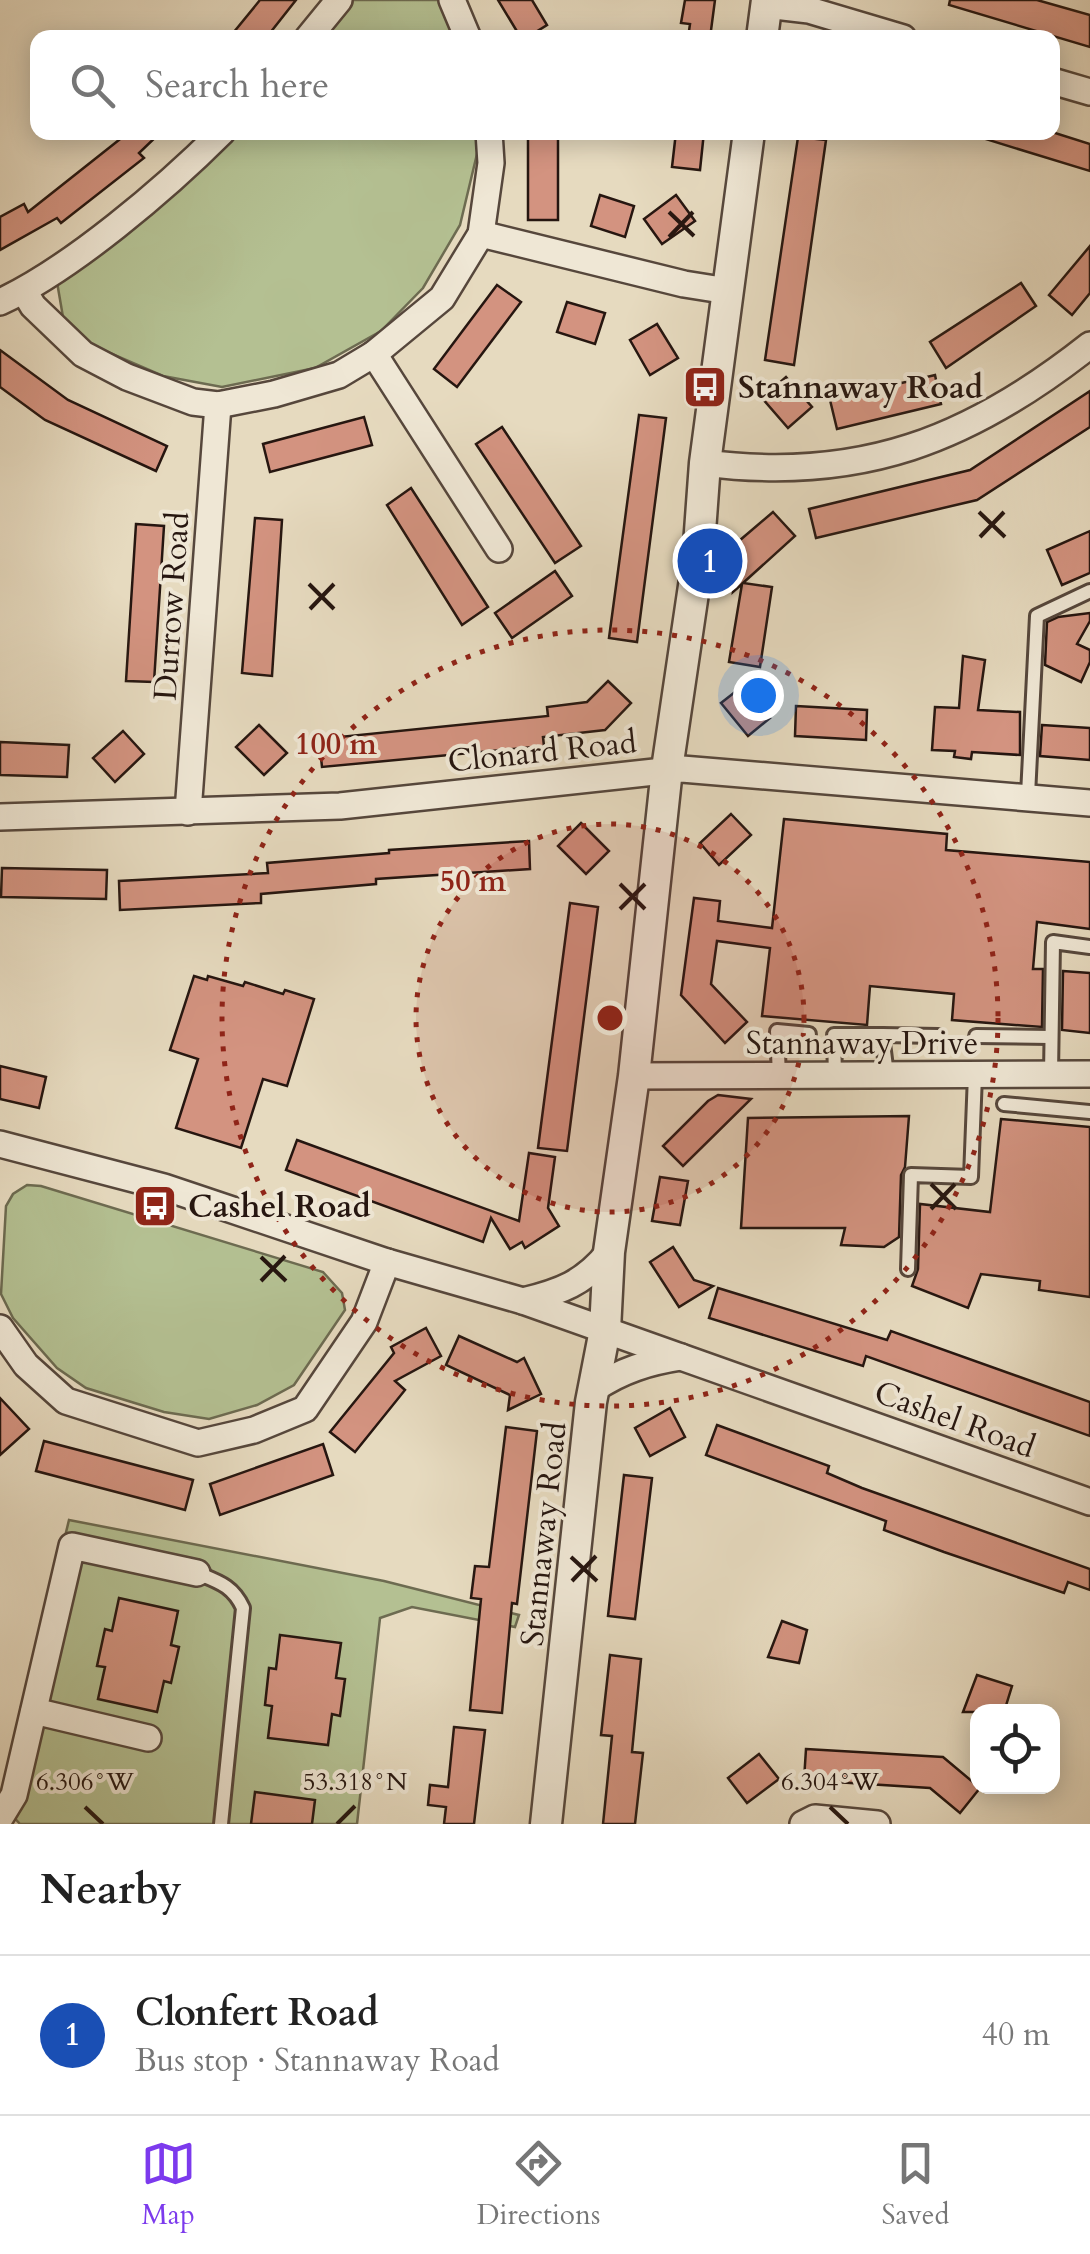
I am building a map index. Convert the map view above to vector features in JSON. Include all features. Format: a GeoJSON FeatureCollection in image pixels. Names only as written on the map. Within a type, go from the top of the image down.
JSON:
{"type":"FeatureCollection","features":[{"type":"Feature","properties":{"kind":"street"},"geometry":{"type":"LineString","coordinates":[[315,30],[339,0]]}},
{"type":"Feature","properties":{"kind":"street"},"geometry":{"type":"LineString","coordinates":[[452,0],[465,30]]}},
{"type":"Feature","properties":{"kind":"street"},"geometry":{"type":"LineString","coordinates":[[763,30],[766,2],[876,30]]}},
{"type":"Feature","properties":{"kind":"street"},"geometry":{"type":"LineString","coordinates":[[1060,83],[1090,92]]}},
{"type":"Feature","properties":{"kind":"street"},"geometry":{"type":"LineString","coordinates":[[0,302],[24,291],[156,191],[213,140]]}},
{"type":"Feature","properties":{"kind":"street"},"geometry":{"type":"LineString","coordinates":[[24,291],[33,306],[83,354],[192,402],[218,405],[339,375],[374,354],[442,298],[481,234],[492,163],[491,140]]}},
{"type":"Feature","properties":{"kind":"street","name":"Stannaway Road"},"geometry":{"type":"LineString","coordinates":[[546,1824],[666,769],[698,559],[706,464],[748,140]]}},
{"type":"Feature","properties":{"kind":"street"},"geometry":{"type":"LineString","coordinates":[[481,234],[684,284],[728,291]]}},
{"type":"Feature","properties":{"kind":"street"},"geometry":{"type":"LineString","coordinates":[[706,464],[747,468],[828,466],[930,442],[1050,376],[1090,344]]}},
{"type":"Feature","properties":{"kind":"street"},"geometry":{"type":"LineString","coordinates":[[374,354],[500,549]]}},
{"type":"Feature","properties":{"kind":"street","name":"Durrow Road"},"geometry":{"type":"LineString","coordinates":[[188,812],[218,405]]}},
{"type":"Feature","properties":{"kind":"street","name":"Clonard Road"},"geometry":{"type":"LineString","coordinates":[[0,817],[340,806],[666,769],[1028,795],[1090,803]]}},
{"type":"Feature","properties":{"kind":"street","name":"Stannaway Drive"},"geometry":{"type":"LineString","coordinates":[[634,1076],[1090,1074]]}},
{"type":"Feature","properties":{"kind":"street","name":"Cashel Road"},"geometry":{"type":"LineString","coordinates":[[0,1144],[164,1187],[387,1262],[523,1302],[686,1356],[1090,1502]]}},
{"type":"Feature","properties":{"kind":"street"},"geometry":{"type":"LineString","coordinates":[[523,1302],[576,1284],[591,1274],[609,1252]]}},
{"type":"Feature","properties":{"kind":"street"},"geometry":{"type":"LineString","coordinates":[[0,1328],[26,1366],[66,1401],[198,1443],[254,1430],[305,1409],[364,1322],[387,1262]]}},
{"type":"Feature","properties":{"kind":"street"},"geometry":{"type":"LineString","coordinates":[[594,1389],[649,1362],[686,1356]]}},
{"type":"Feature","properties":{"kind":"street"},"geometry":{"type":"LineString","coordinates":[[0,1818],[14,1795],[72,1546],[197,1573]]}},
{"type":"Feature","properties":{"kind":"street"},"geometry":{"type":"LineString","coordinates":[[34,1711],[148,1738]]}},
{"type":"Feature","properties":{"kind":"street"},"geometry":{"type":"LineString","coordinates":[[803,1824],[815,1818],[876,1824]]}},
{"type":"Feature","properties":{"kind":"lane"},"geometry":{"type":"LineString","coordinates":[[1028,795],[1036,616],[1090,591]]}},
{"type":"Feature","properties":{"kind":"lane"},"geometry":{"type":"LineString","coordinates":[[1051,1074],[1053,942],[1090,947]]}},
{"type":"Feature","properties":{"kind":"lane"},"geometry":{"type":"LineString","coordinates":[[779,1076],[778,1031],[809,1034]]}},
{"type":"Feature","properties":{"kind":"lane"},"geometry":{"type":"LineString","coordinates":[[836,1076],[834,1034],[938,1036]]}},
{"type":"Feature","properties":{"kind":"lane"},"geometry":{"type":"LineString","coordinates":[[882,1034],[887,1076]]}},
{"type":"Feature","properties":{"kind":"lane"},"geometry":{"type":"LineString","coordinates":[[976,1036],[1050,1037]]}},
{"type":"Feature","properties":{"kind":"lane"},"geometry":{"type":"LineString","coordinates":[[908,1269],[910,1175],[972,1178],[975,1075]]}},
{"type":"Feature","properties":{"kind":"lane"},"geometry":{"type":"LineString","coordinates":[[1004,1104],[1090,1112]]}},
{"type":"Feature","properties":{"kind":"lane"},"geometry":{"type":"LineString","coordinates":[[197,1573],[228,1585],[243,1608],[221,1824]]}},
{"type":"Feature","properties":{"kind":"green space"},"geometry":{"type":"Polygon","coordinates":[[[351,0],[439,0],[453,30],[328,30],[351,0]]]}},
{"type":"Feature","properties":{"kind":"green space"},"geometry":{"type":"Polygon","coordinates":[[[230,140],[480,140],[460,225],[423,288],[381,331],[315,368],[222,387],[163,376],[82,341],[63,317],[57,282],[176,190],[230,140]]]}},
{"type":"Feature","properties":{"kind":"green space"},"geometry":{"type":"Polygon","coordinates":[[[27,1185],[323,1272],[342,1293],[345,1310],[294,1385],[257,1405],[209,1419],[164,1412],[86,1388],[57,1368],[13,1318],[1,1294],[6,1206],[13,1194],[27,1185]]]}},
{"type":"Feature","properties":{"kind":"green space"},"geometry":{"type":"Polygon","coordinates":[[[69,1520],[384,1581],[519,1615],[515,1627],[412,1607],[380,1618],[357,1824],[20,1824],[0,1802],[69,1520]]]}},
{"type":"Feature","properties":{"kind":"building"},"geometry":{"type":"Polygon","coordinates":[[[260,0],[296,0],[272,30],[236,30],[260,0]]]}},
{"type":"Feature","properties":{"kind":"building"},"geometry":{"type":"Polygon","coordinates":[[[498,0],[532,0],[547,25],[539,30],[516,30],[498,0]]]}},
{"type":"Feature","properties":{"kind":"building"},"geometry":{"type":"Polygon","coordinates":[[[685,0],[715,0],[711,30],[689,30],[690,24],[681,23],[685,0]]]}},
{"type":"Feature","properties":{"kind":"building"},"geometry":{"type":"Polygon","coordinates":[[[950,0],[1037,0],[1090,15],[1090,47],[1060,38],[1060,30],[1033,30],[949,5],[950,0]]]}},
{"type":"Feature","properties":{"kind":"building"},"geometry":{"type":"Polygon","coordinates":[[[1060,135],[1090,144],[1090,171],[989,140],[1060,140],[1060,135]]]}},
{"type":"Feature","properties":{"kind":"building"},"geometry":{"type":"Polygon","coordinates":[[[119,140],[153,140],[139,153],[144,158],[61,223],[57,218],[0,250],[0,217],[24,204],[28,212],[119,140]]]}},
{"type":"Feature","properties":{"kind":"building"},"geometry":{"type":"Polygon","coordinates":[[[528,140],[558,140],[558,220],[528,220],[528,140]]]}},
{"type":"Feature","properties":{"kind":"building"},"geometry":{"type":"Polygon","coordinates":[[[675,140],[703,140],[700,170],[672,167],[675,140]]]}},
{"type":"Feature","properties":{"kind":"building"},"geometry":{"type":"Polygon","coordinates":[[[798,140],[826,140],[794,365],[765,360],[798,140]]]}},
{"type":"Feature","properties":{"kind":"building"},"geometry":{"type":"Polygon","coordinates":[[[600,195],[634,206],[625,237],[591,226],[600,195]]]}},
{"type":"Feature","properties":{"kind":"building"},"geometry":{"type":"Polygon","coordinates":[[[676,195],[695,221],[662,244],[644,219],[676,195]]]}},
{"type":"Feature","properties":{"kind":"building"},"geometry":{"type":"Polygon","coordinates":[[[1090,246],[1090,293],[1072,315],[1049,295],[1090,246]]]}},
{"type":"Feature","properties":{"kind":"building"},"geometry":{"type":"Polygon","coordinates":[[[1021,283],[1036,306],[946,368],[930,342],[1021,283]]]}},
{"type":"Feature","properties":{"kind":"building"},"geometry":{"type":"Polygon","coordinates":[[[497,285],[521,302],[457,387],[434,369],[497,285]]]}},
{"type":"Feature","properties":{"kind":"building"},"geometry":{"type":"Polygon","coordinates":[[[567,302],[605,313],[595,344],[557,332],[567,302]]]}},
{"type":"Feature","properties":{"kind":"building"},"geometry":{"type":"Polygon","coordinates":[[[657,324],[678,358],[650,375],[630,340],[657,324]]]}},
{"type":"Feature","properties":{"kind":"building"},"geometry":{"type":"Polygon","coordinates":[[[0,350],[68,400],[167,446],[156,471],[45,420],[0,387],[0,350]]]}},
{"type":"Feature","properties":{"kind":"building"},"geometry":{"type":"Polygon","coordinates":[[[935,375],[941,404],[837,429],[830,400],[935,375]]]}},
{"type":"Feature","properties":{"kind":"building"},"geometry":{"type":"Polygon","coordinates":[[[786,377],[812,407],[788,428],[762,398],[786,377]]]}},
{"type":"Feature","properties":{"kind":"building"},"geometry":{"type":"Polygon","coordinates":[[[1090,391],[1090,427],[977,500],[816,538],[809,509],[970,470],[1090,391]]]}},
{"type":"Feature","properties":{"kind":"building"},"geometry":{"type":"Polygon","coordinates":[[[639,415],[666,418],[637,642],[609,638],[639,415]]]}},
{"type":"Feature","properties":{"kind":"building"},"geometry":{"type":"Polygon","coordinates":[[[364,417],[372,445],[270,472],[263,444],[364,417]]]}},
{"type":"Feature","properties":{"kind":"building"},"geometry":{"type":"Polygon","coordinates":[[[502,427],[581,546],[555,563],[476,444],[502,427]]]}},
{"type":"Feature","properties":{"kind":"building"},"geometry":{"type":"Polygon","coordinates":[[[411,488],[488,607],[462,625],[387,505],[411,488]]]}},
{"type":"Feature","properties":{"kind":"building"},"geometry":{"type":"Polygon","coordinates":[[[773,512],[795,536],[743,583],[772,587],[760,667],[729,662],[742,584],[733,592],[739,541],[773,512]]]}},
{"type":"Feature","properties":{"kind":"building"},"geometry":{"type":"Polygon","coordinates":[[[255,518],[282,520],[272,676],[242,673],[255,518]]]}},
{"type":"Feature","properties":{"kind":"building"},"geometry":{"type":"Polygon","coordinates":[[[136,524],[164,526],[154,682],[126,681],[136,524]]]}},
{"type":"Feature","properties":{"kind":"building"},"geometry":{"type":"Polygon","coordinates":[[[1090,531],[1090,573],[1062,585],[1047,550],[1090,531]]]}},
{"type":"Feature","properties":{"kind":"building"},"geometry":{"type":"Polygon","coordinates":[[[555,571],[572,596],[512,638],[495,613],[555,571]]]}},
{"type":"Feature","properties":{"kind":"building"},"geometry":{"type":"Polygon","coordinates":[[[1090,613],[1090,621],[1077,644],[1090,650],[1090,662],[1081,682],[1045,665],[1047,622],[1090,613]]]}},
{"type":"Feature","properties":{"kind":"building"},"geometry":{"type":"Polygon","coordinates":[[[963,656],[985,660],[978,710],[1020,712],[1020,755],[972,752],[971,759],[954,757],[955,751],[932,750],[935,707],[959,708],[963,656]]]}},
{"type":"Feature","properties":{"kind":"building"},"geometry":{"type":"Polygon","coordinates":[[[608,681],[631,703],[605,730],[543,737],[544,746],[322,767],[319,739],[548,716],[547,707],[587,702],[608,681]]]}},
{"type":"Feature","properties":{"kind":"building"},"geometry":{"type":"Polygon","coordinates":[[[744,685],[770,718],[748,736],[721,703],[744,685]]]}},
{"type":"Feature","properties":{"kind":"building"},"geometry":{"type":"Polygon","coordinates":[[[796,706],[867,710],[866,740],[795,736],[796,706]]]}},
{"type":"Feature","properties":{"kind":"building"},"geometry":{"type":"Polygon","coordinates":[[[259,725],[287,753],[264,775],[236,747],[259,725]]]}},
{"type":"Feature","properties":{"kind":"building"},"geometry":{"type":"Polygon","coordinates":[[[1042,725],[1090,728],[1090,760],[1040,756],[1042,725]]]}},
{"type":"Feature","properties":{"kind":"building"},"geometry":{"type":"Polygon","coordinates":[[[123,731],[144,754],[115,782],[93,758],[123,731]]]}},
{"type":"Feature","properties":{"kind":"building"},"geometry":{"type":"Polygon","coordinates":[[[0,742],[69,745],[67,777],[0,775],[0,742]]]}},
{"type":"Feature","properties":{"kind":"building"},"geometry":{"type":"Polygon","coordinates":[[[731,814],[751,835],[719,865],[700,843],[731,814]]]}},
{"type":"Feature","properties":{"kind":"building"},"geometry":{"type":"Polygon","coordinates":[[[784,819],[947,834],[946,850],[1090,862],[1090,929],[1037,922],[1033,969],[1043,969],[1042,1027],[952,1020],[954,994],[870,986],[867,1025],[762,1016],[770,948],[717,941],[711,984],[747,1022],[725,1043],[681,995],[694,898],[720,901],[718,921],[772,928],[784,819]]]}},
{"type":"Feature","properties":{"kind":"building"},"geometry":{"type":"Polygon","coordinates":[[[581,823],[609,851],[586,874],[558,846],[581,823]]]}},
{"type":"Feature","properties":{"kind":"building"},"geometry":{"type":"Polygon","coordinates":[[[529,841],[530,869],[376,879],[376,884],[261,894],[261,903],[120,910],[119,881],[268,873],[267,863],[529,841]]]}},
{"type":"Feature","properties":{"kind":"building"},"geometry":{"type":"Polygon","coordinates":[[[2,868],[107,870],[106,899],[1,897],[2,868]]]}},
{"type":"Feature","properties":{"kind":"building"},"geometry":{"type":"Polygon","coordinates":[[[570,903],[598,907],[567,1151],[538,1148],[570,903]]]}},
{"type":"Feature","properties":{"kind":"building"},"geometry":{"type":"Polygon","coordinates":[[[1063,971],[1090,973],[1090,1033],[1062,1030],[1063,971]]]}},
{"type":"Feature","properties":{"kind":"building"},"geometry":{"type":"Polygon","coordinates":[[[194,976],[243,986],[245,982],[314,999],[287,1086],[263,1079],[241,1148],[176,1128],[198,1059],[170,1050],[194,976]]]}},
{"type":"Feature","properties":{"kind":"building"},"geometry":{"type":"Polygon","coordinates":[[[0,1066],[46,1077],[39,1108],[0,1099],[0,1066]]]}},
{"type":"Feature","properties":{"kind":"building"},"geometry":{"type":"Polygon","coordinates":[[[718,1095],[751,1099],[683,1166],[663,1146],[718,1095]]]}},
{"type":"Feature","properties":{"kind":"building"},"geometry":{"type":"Polygon","coordinates":[[[909,1116],[901,1175],[899,1237],[884,1247],[841,1245],[845,1228],[741,1228],[748,1118],[909,1116]]]}},
{"type":"Feature","properties":{"kind":"building"},"geometry":{"type":"Polygon","coordinates":[[[1001,1119],[1090,1127],[1090,1297],[1039,1290],[1040,1281],[981,1274],[968,1308],[912,1286],[918,1269],[920,1204],[990,1212],[1001,1119]]]}},
{"type":"Feature","properties":{"kind":"building"},"geometry":{"type":"Polygon","coordinates":[[[297,1140],[519,1221],[529,1153],[555,1157],[548,1208],[559,1226],[525,1248],[522,1242],[510,1249],[491,1218],[483,1242],[286,1170],[297,1140]]]}},
{"type":"Feature","properties":{"kind":"building"},"geometry":{"type":"Polygon","coordinates":[[[660,1177],[688,1181],[680,1225],[652,1221],[660,1177]]]}},
{"type":"Feature","properties":{"kind":"building"},"geometry":{"type":"Polygon","coordinates":[[[673,1247],[694,1280],[713,1286],[679,1307],[650,1262],[673,1247]]]}},
{"type":"Feature","properties":{"kind":"building"},"geometry":{"type":"Polygon","coordinates":[[[718,1288],[887,1340],[891,1331],[1090,1402],[1090,1436],[866,1356],[863,1366],[709,1318],[718,1288]]]}},
{"type":"Feature","properties":{"kind":"building"},"geometry":{"type":"Polygon","coordinates":[[[426,1328],[441,1356],[395,1381],[405,1390],[355,1452],[330,1432],[394,1353],[391,1347],[426,1328]]]}},
{"type":"Feature","properties":{"kind":"building"},"geometry":{"type":"Polygon","coordinates":[[[459,1336],[517,1362],[524,1358],[541,1394],[508,1410],[510,1395],[446,1365],[459,1336]]]}},
{"type":"Feature","properties":{"kind":"building"},"geometry":{"type":"Polygon","coordinates":[[[0,1398],[29,1429],[0,1455],[0,1398]]]}},
{"type":"Feature","properties":{"kind":"building"},"geometry":{"type":"Polygon","coordinates":[[[670,1408],[685,1437],[650,1456],[635,1428],[670,1408]]]}},
{"type":"Feature","properties":{"kind":"building"},"geometry":{"type":"Polygon","coordinates":[[[717,1425],[829,1466],[827,1473],[862,1488],[1090,1569],[1090,1590],[1068,1582],[1064,1593],[944,1552],[884,1530],[886,1521],[706,1455],[717,1425]]]}},
{"type":"Feature","properties":{"kind":"building"},"geometry":{"type":"Polygon","coordinates":[[[506,1427],[537,1431],[517,1604],[512,1603],[502,1713],[470,1710],[481,1599],[471,1598],[475,1566],[489,1567],[506,1427]]]}},
{"type":"Feature","properties":{"kind":"building"},"geometry":{"type":"Polygon","coordinates":[[[44,1441],[193,1480],[185,1510],[36,1471],[44,1441]]]}},
{"type":"Feature","properties":{"kind":"building"},"geometry":{"type":"Polygon","coordinates":[[[323,1444],[333,1475],[220,1515],[210,1484],[323,1444]]]}},
{"type":"Feature","properties":{"kind":"building"},"geometry":{"type":"Polygon","coordinates":[[[624,1475],[652,1478],[635,1619],[608,1616],[624,1475]]]}},
{"type":"Feature","properties":{"kind":"building"},"geometry":{"type":"Polygon","coordinates":[[[119,1598],[178,1611],[171,1645],[179,1647],[171,1683],[164,1681],[157,1712],[98,1699],[105,1667],[97,1666],[105,1629],[112,1631],[119,1598]]]}},
{"type":"Feature","properties":{"kind":"building"},"geometry":{"type":"Polygon","coordinates":[[[782,1621],[807,1630],[799,1663],[768,1657],[782,1621]]]}},
{"type":"Feature","properties":{"kind":"building"},"geometry":{"type":"Polygon","coordinates":[[[280,1635],[341,1643],[336,1678],[345,1679],[340,1716],[332,1714],[328,1745],[268,1738],[272,1706],[265,1705],[269,1668],[276,1669],[280,1635]]]}},
{"type":"Feature","properties":{"kind":"building"},"geometry":{"type":"Polygon","coordinates":[[[610,1655],[641,1659],[632,1752],[643,1753],[635,1824],[603,1824],[612,1736],[601,1735],[610,1655]]]}},
{"type":"Feature","properties":{"kind":"building"},"geometry":{"type":"Polygon","coordinates":[[[977,1675],[1012,1686],[1006,1704],[970,1704],[970,1712],[963,1712],[977,1675]]]}},
{"type":"Feature","properties":{"kind":"building"},"geometry":{"type":"Polygon","coordinates":[[[454,1727],[485,1730],[474,1824],[444,1824],[446,1807],[428,1805],[430,1785],[448,1787],[454,1727]]]}},
{"type":"Feature","properties":{"kind":"building"},"geometry":{"type":"Polygon","coordinates":[[[806,1749],[943,1757],[970,1780],[970,1794],[975,1794],[960,1813],[930,1788],[804,1780],[806,1749]]]}},
{"type":"Feature","properties":{"kind":"building"},"geometry":{"type":"Polygon","coordinates":[[[759,1754],[779,1779],[747,1803],[728,1778],[759,1754]]]}},
{"type":"Feature","properties":{"kind":"building"},"geometry":{"type":"Polygon","coordinates":[[[255,1792],[315,1800],[312,1824],[251,1824],[255,1792]]]}},
{"type":"Feature","properties":{"kind":"place","name":"Stannaway Road"},"geometry":{"type":"Point","coordinates":[705,387]}},
{"type":"Feature","properties":{"kind":"place","name":"Clonfert Road"},"geometry":{"type":"Point","coordinates":[710,561]}},
{"type":"Feature","properties":{"kind":"place","name":"Cashel Road"},"geometry":{"type":"Point","coordinates":[155,1206]}}]}
